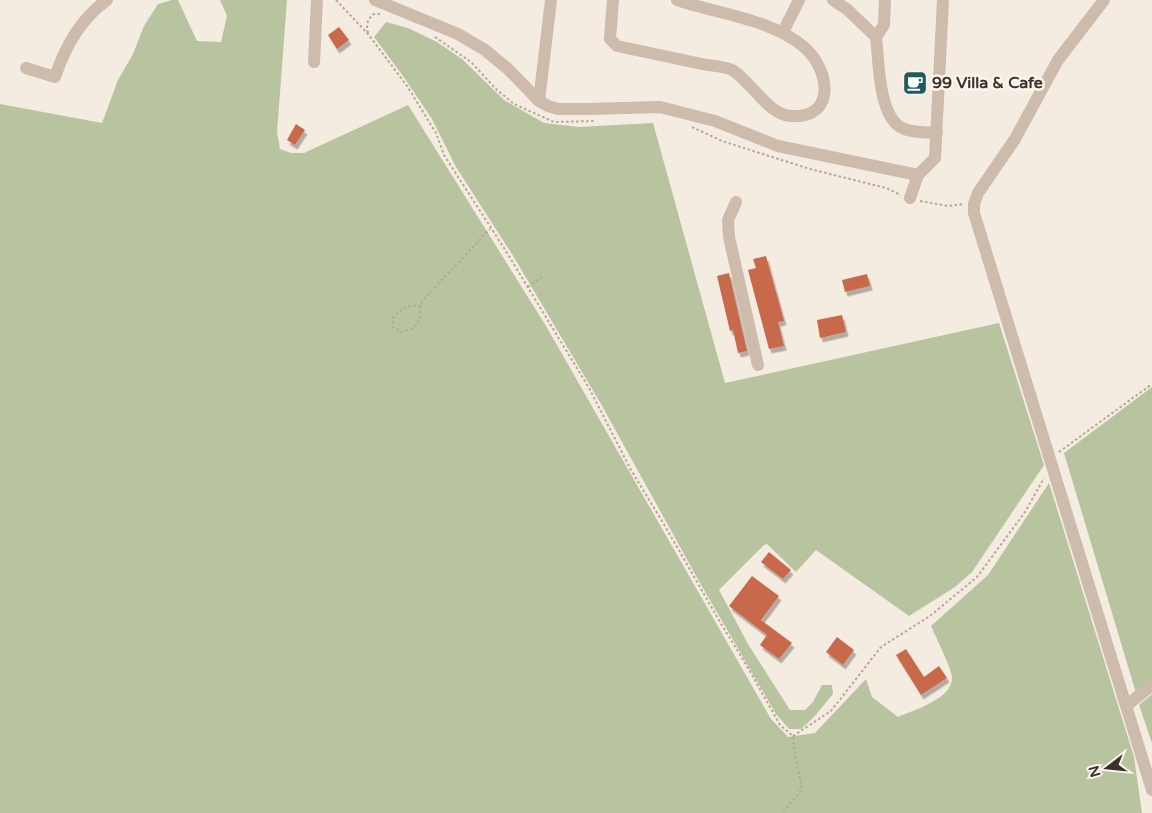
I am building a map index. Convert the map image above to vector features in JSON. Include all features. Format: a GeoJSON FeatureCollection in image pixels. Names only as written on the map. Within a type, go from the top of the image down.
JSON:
{"type":"FeatureCollection","features":[{"type":"Feature","properties":{"kind":"street"},"geometry":{"type":"LineString","coordinates":[[26,68],[55,77],[60,60],[73,35],[85,20],[107,0]]}},
{"type":"Feature","properties":{"kind":"street"},"geometry":{"type":"LineString","coordinates":[[314,62],[318,0]]}},
{"type":"Feature","properties":{"kind":"street"},"geometry":{"type":"LineString","coordinates":[[375,0],[441,26],[471,42],[508,69],[538,101],[558,109],[660,107],[715,121],[778,146],[918,175]]}},
{"type":"Feature","properties":{"kind":"street"},"geometry":{"type":"LineString","coordinates":[[538,101],[551,0]]}},
{"type":"Feature","properties":{"kind":"street"},"geometry":{"type":"LineString","coordinates":[[613,0],[610,39],[617,46],[732,70],[776,112],[788,116],[800,116],[818,109],[825,91],[824,78],[818,62],[804,47],[783,32],[756,22],[677,0]]}},
{"type":"Feature","properties":{"kind":"street"},"geometry":{"type":"LineString","coordinates":[[783,32],[799,0]]}},
{"type":"Feature","properties":{"kind":"street"},"geometry":{"type":"LineString","coordinates":[[833,0],[848,10],[876,37],[883,94],[886,108],[893,119],[900,127],[913,132],[937,133]]}},
{"type":"Feature","properties":{"kind":"street"},"geometry":{"type":"LineString","coordinates":[[876,37],[884,25],[885,0]]}},
{"type":"Feature","properties":{"kind":"street"},"geometry":{"type":"LineString","coordinates":[[910,198],[918,175],[935,158],[943,0]]}},
{"type":"Feature","properties":{"kind":"street"},"geometry":{"type":"LineString","coordinates":[[1104,0],[1058,60],[1015,139],[978,193],[974,204],[974,213],[1152,790]]}},
{"type":"Feature","properties":{"kind":"street"},"geometry":{"type":"LineString","coordinates":[[736,202],[728,220],[729,237],[758,365]]}},
{"type":"Feature","properties":{"kind":"street"},"geometry":{"type":"LineString","coordinates":[[1126,706],[1152,685]]}},
{"type":"Feature","properties":{"kind":"path"},"geometry":{"type":"LineString","coordinates":[[336,0],[368,34],[407,86],[436,133],[444,155],[589,388],[630,470],[665,526],[780,725],[793,736],[802,789],[782,813]]}},
{"type":"Feature","properties":{"kind":"path"},"geometry":{"type":"LineString","coordinates":[[368,34],[369,18],[374,14],[382,15]]}},
{"type":"Feature","properties":{"kind":"path"},"geometry":{"type":"LineString","coordinates":[[434,37],[471,62],[496,89],[514,104],[554,122],[596,121]]}},
{"type":"Feature","properties":{"kind":"path"},"geometry":{"type":"LineString","coordinates":[[686,125],[722,141],[810,168],[886,188],[910,198],[948,206],[974,204]]}},
{"type":"Feature","properties":{"kind":"path"},"geometry":{"type":"LineString","coordinates":[[421,306],[410,305],[401,308],[392,318],[394,327],[401,332],[417,325],[421,306],[422,301],[490,229]]}},
{"type":"Feature","properties":{"kind":"path"},"geometry":{"type":"LineString","coordinates":[[527,287],[542,277]]}},
{"type":"Feature","properties":{"kind":"path"},"geometry":{"type":"LineString","coordinates":[[793,736],[831,711],[881,647],[930,616],[976,577],[1025,512],[1050,463],[1152,384]]}},
{"type":"Feature","properties":{"kind":"green space"},"geometry":{"type":"Polygon","coordinates":[[[178,0],[197,41],[221,42],[227,16],[220,0],[287,0],[277,132],[280,149],[291,153],[304,153],[408,105],[546,326],[771,719],[788,737],[815,733],[866,679],[872,697],[898,717],[931,703],[946,692],[951,685],[952,677],[931,626],[988,575],[1049,483],[1134,757],[1142,813],[0,813],[0,104],[102,123],[118,80],[133,54],[144,26],[158,4],[178,0]]]}},
{"type":"Feature","properties":{"kind":"green space"},"geometry":{"type":"Polygon","coordinates":[[[386,22],[408,28],[437,42],[462,59],[504,100],[544,123],[579,127],[653,123],[725,383],[999,323],[1044,465],[972,572],[955,587],[909,616],[816,550],[796,572],[767,544],[719,590],[748,644],[790,710],[805,710],[813,702],[822,685],[832,685],[833,694],[801,729],[789,729],[776,714],[700,583],[601,404],[512,254],[456,167],[432,119],[374,37],[386,22]]]}},
{"type":"Feature","properties":{"kind":"green space"},"geometry":{"type":"Polygon","coordinates":[[[1152,387],[1152,681],[1136,693],[1064,453],[1152,387]]]}},
{"type":"Feature","properties":{"kind":"green space"},"geometry":{"type":"Polygon","coordinates":[[[1152,694],[1152,743],[1139,705],[1152,694]]]}},
{"type":"Feature","properties":{"kind":"building"},"geometry":{"type":"Polygon","coordinates":[[[339,27],[349,40],[337,49],[328,35],[339,27]]]}},
{"type":"Feature","properties":{"kind":"building"},"geometry":{"type":"Polygon","coordinates":[[[296,124],[305,130],[295,145],[287,140],[296,124]]]}},
{"type":"Feature","properties":{"kind":"building"},"geometry":{"type":"Polygon","coordinates":[[[766,256],[784,321],[778,322],[784,346],[769,349],[748,270],[756,268],[753,259],[766,256]]]}},
{"type":"Feature","properties":{"kind":"building"},"geometry":{"type":"Polygon","coordinates":[[[729,273],[747,351],[738,353],[733,330],[730,331],[717,276],[729,273]]]}},
{"type":"Feature","properties":{"kind":"building"},"geometry":{"type":"Polygon","coordinates":[[[867,274],[870,286],[845,292],[842,280],[867,274]]]}},
{"type":"Feature","properties":{"kind":"building"},"geometry":{"type":"Polygon","coordinates":[[[842,315],[846,332],[820,338],[817,320],[842,315]]]}},
{"type":"Feature","properties":{"kind":"building"},"geometry":{"type":"Polygon","coordinates":[[[769,552],[791,570],[783,579],[761,562],[769,552]]]}},
{"type":"Feature","properties":{"kind":"building"},"geometry":{"type":"Polygon","coordinates":[[[752,576],[779,596],[761,620],[792,643],[779,659],[760,645],[767,635],[729,606],[752,576]]]}},
{"type":"Feature","properties":{"kind":"building"},"geometry":{"type":"Polygon","coordinates":[[[837,637],[854,650],[843,665],[826,652],[837,637]]]}},
{"type":"Feature","properties":{"kind":"building"},"geometry":{"type":"Polygon","coordinates":[[[906,649],[924,677],[939,666],[947,678],[921,695],[896,655],[906,649]]]}},
{"type":"Feature","properties":{"kind":"place","name":"99 Villa & Cafe"},"geometry":{"type":"Point","coordinates":[915,83]}}]}
